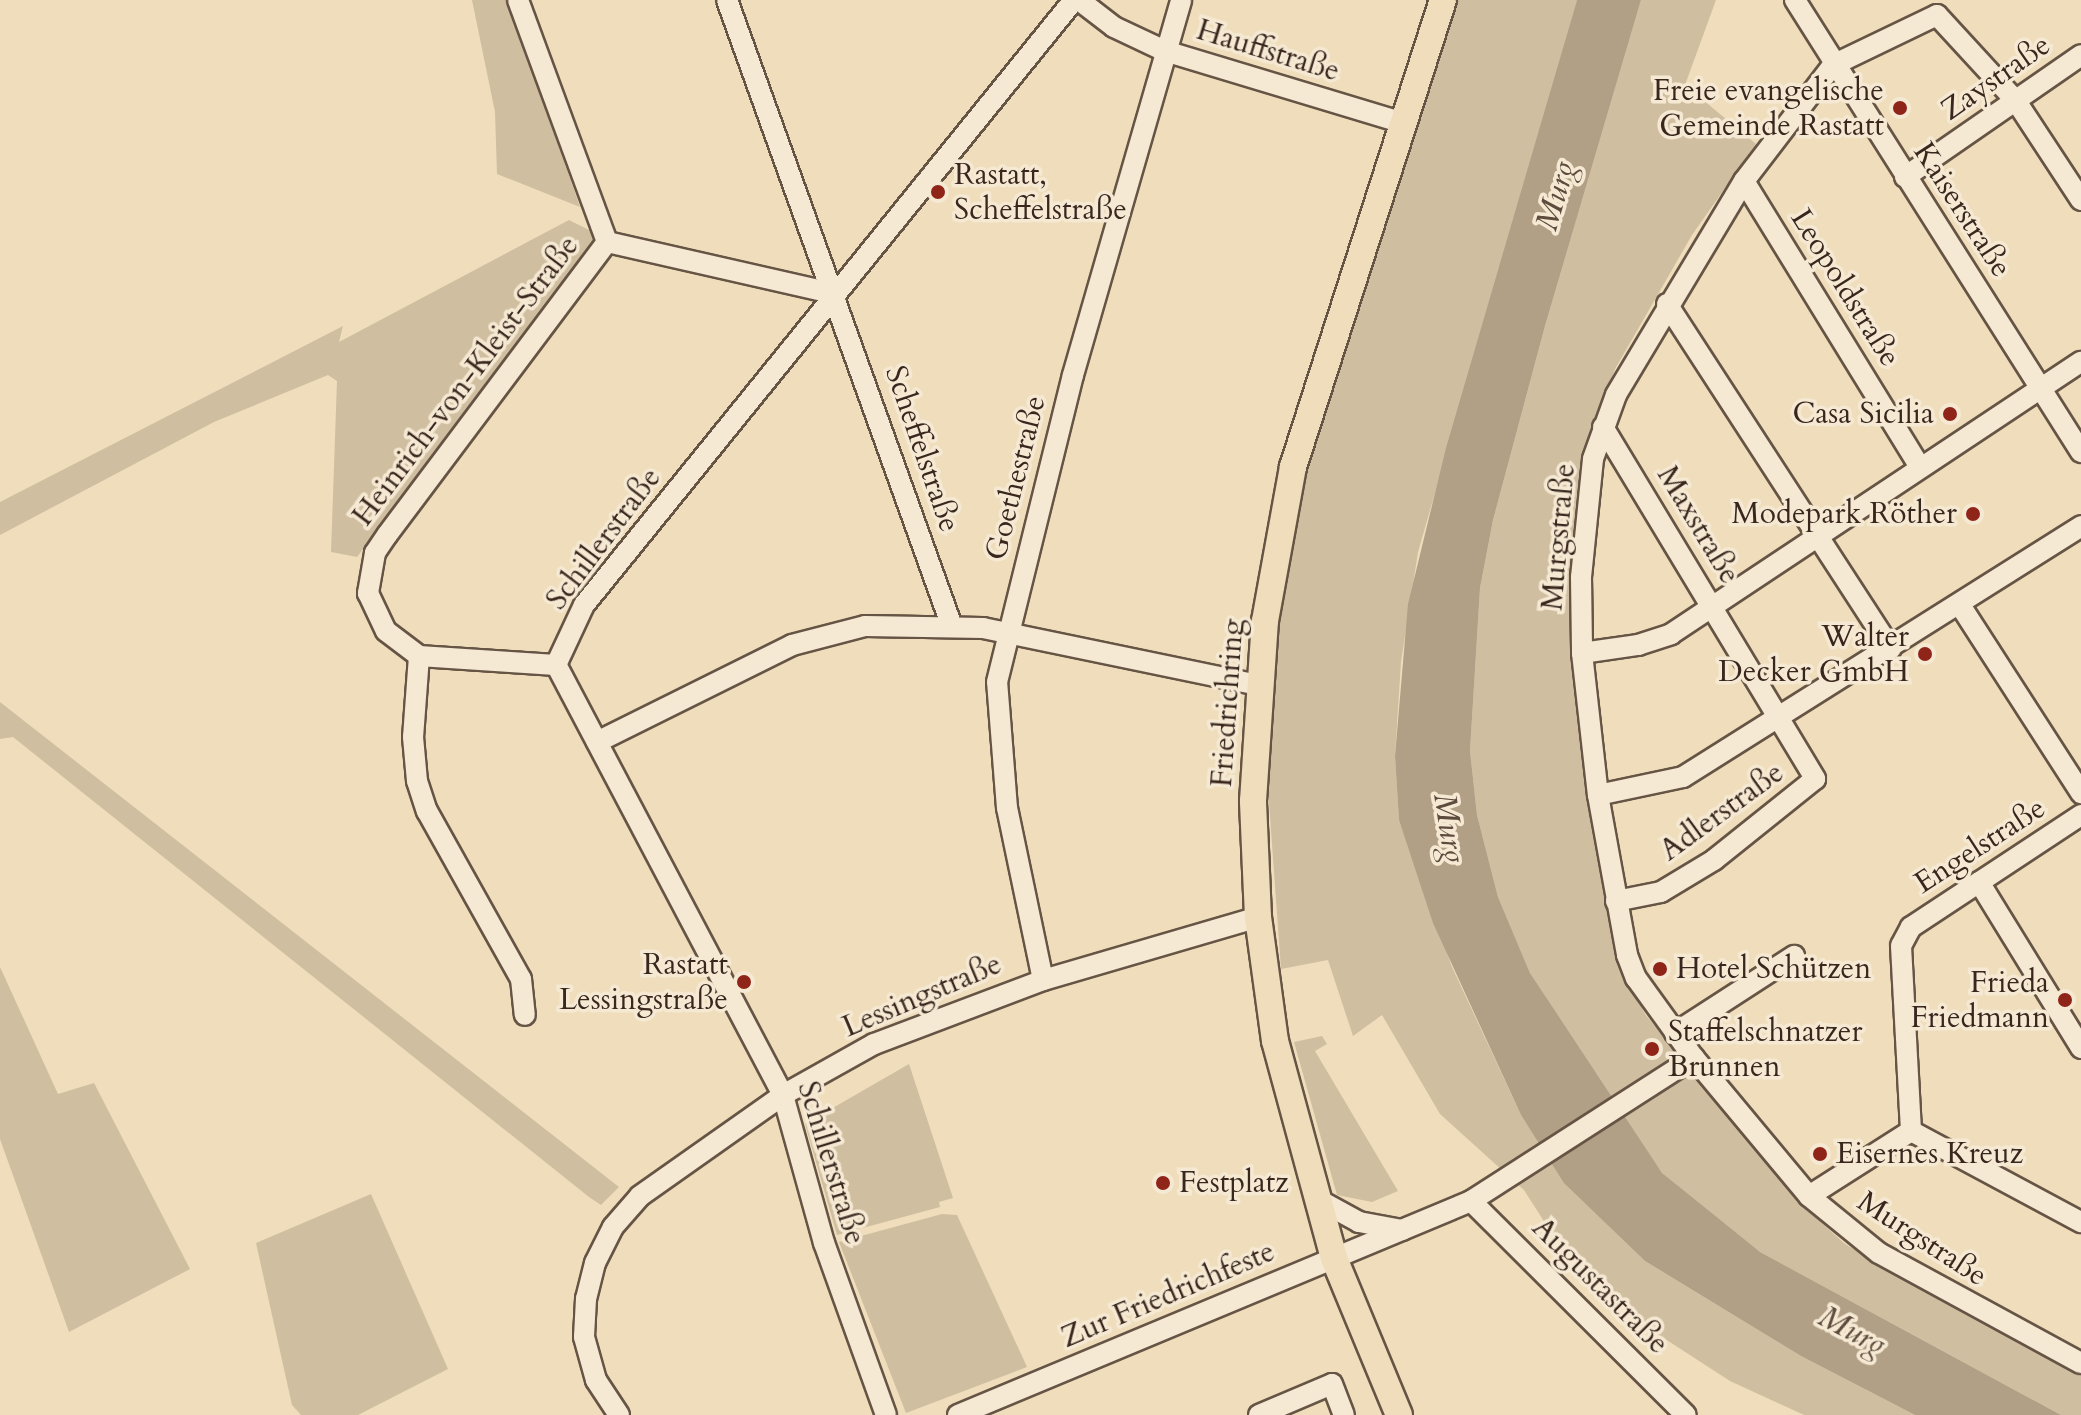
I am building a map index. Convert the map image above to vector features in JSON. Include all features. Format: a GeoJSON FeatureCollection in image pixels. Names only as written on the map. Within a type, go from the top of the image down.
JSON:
{"type":"FeatureCollection","features":[{"type":"Feature","properties":{"kind":"main road","name":"Friedrichring"},"geometry":{"type":"LineString","coordinates":[[1399,1415],[1334,1258],[1275,1041],[1258,917],[1253,801],[1258,685],[1273,557],[1293,467],[1443,0]]}},
{"type":"Feature","properties":{"kind":"street","name":"Heinrich-von-Kleist-Straße"},"geometry":{"type":"LineString","coordinates":[[419,656],[386,631],[375,614],[368,593],[375,553],[607,242],[518,0]]}},
{"type":"Feature","properties":{"kind":"street","name":"Hauffstraße"},"geometry":{"type":"LineString","coordinates":[[1077,0],[1114,27],[1165,51],[1404,123]]}},
{"type":"Feature","properties":{"kind":"street","name":"Schillerstraße"},"geometry":{"type":"LineString","coordinates":[[886,1415],[824,1243],[783,1095],[556,665],[584,605],[1077,0]]}},
{"type":"Feature","properties":{"kind":"street","name":"Goethestraße"},"geometry":{"type":"LineString","coordinates":[[1043,980],[1000,760],[996,700],[1008,633],[1073,375],[1181,0]]}},
{"type":"Feature","properties":{"kind":"street","name":"Kaiserstraße"},"geometry":{"type":"LineString","coordinates":[[1795,0],[1833,65],[2081,452]]}},
{"type":"Feature","properties":{"kind":"street","name":"Scheffelstraße"},"geometry":{"type":"LineString","coordinates":[[735,4],[951,624]]}},
{"type":"Feature","properties":{"kind":"street"},"geometry":{"type":"LineString","coordinates":[[1833,65],[1937,15],[2016,101],[2081,200]]}},
{"type":"Feature","properties":{"kind":"street","name":"Zaystraße"},"geometry":{"type":"LineString","coordinates":[[1905,177],[2081,55]]}},
{"type":"Feature","properties":{"kind":"street","name":"Murgstraße"},"geometry":{"type":"LineString","coordinates":[[1833,65],[1744,181],[1667,304],[1603,427],[1583,536],[1582,653],[1598,795],[1616,901],[1636,978],[1694,1058],[1809,1196],[1879,1253],[2081,1363]]}},
{"type":"Feature","properties":{"kind":"street","name":"Leopoldstraße"},"geometry":{"type":"LineString","coordinates":[[1744,181],[1919,466]]}},
{"type":"Feature","properties":{"kind":"street"},"geometry":{"type":"LineString","coordinates":[[607,242],[836,294]]}},
{"type":"Feature","properties":{"kind":"street"},"geometry":{"type":"LineString","coordinates":[[1667,304],[1891,649]]}},
{"type":"Feature","properties":{"kind":"street"},"geometry":{"type":"LineString","coordinates":[[1582,653],[1653,642],[2081,362]]}},
{"type":"Feature","properties":{"kind":"street","name":"Maxstraße"},"geometry":{"type":"LineString","coordinates":[[1603,427],[1815,779]]}},
{"type":"Feature","properties":{"kind":"street"},"geometry":{"type":"LineString","coordinates":[[1598,795],[1683,777],[1891,649],[2081,526]]}},
{"type":"Feature","properties":{"kind":"street"},"geometry":{"type":"LineString","coordinates":[[1960,605],[2081,793]]}},
{"type":"Feature","properties":{"kind":"street"},"geometry":{"type":"LineString","coordinates":[[597,742],[792,645],[865,626],[951,624],[1258,685]]}},
{"type":"Feature","properties":{"kind":"street"},"geometry":{"type":"LineString","coordinates":[[525,1015],[521,979],[427,811],[417,781],[413,737],[419,656],[556,665]]}},
{"type":"Feature","properties":{"kind":"street","name":"Adlerstraße"},"geometry":{"type":"LineString","coordinates":[[1616,901],[1661,892],[1714,860],[1815,779]]}},
{"type":"Feature","properties":{"kind":"street","name":"Engelstraße"},"geometry":{"type":"LineString","coordinates":[[1911,1131],[1901,946],[1911,927],[2081,815]]}},
{"type":"Feature","properties":{"kind":"street"},"geometry":{"type":"LineString","coordinates":[[1979,882],[2081,1048]]}},
{"type":"Feature","properties":{"kind":"street","name":"Lessingstraße"},"geometry":{"type":"LineString","coordinates":[[619,1415],[596,1380],[584,1337],[586,1299],[595,1263],[613,1227],[640,1196],[783,1095],[874,1044],[1043,980],[1258,917]]}},
{"type":"Feature","properties":{"kind":"street"},"geometry":{"type":"LineString","coordinates":[[1675,1033],[1794,956]]}},
{"type":"Feature","properties":{"kind":"street","name":"Zur Friedrichfeste"},"geometry":{"type":"LineString","coordinates":[[958,1415],[1471,1201],[1694,1058]]}},
{"type":"Feature","properties":{"kind":"street"},"geometry":{"type":"LineString","coordinates":[[1809,1196],[1911,1131],[2081,1222]]}},
{"type":"Feature","properties":{"kind":"street"},"geometry":{"type":"LineString","coordinates":[[1317,1199],[1359,1222],[1402,1230]]}},
{"type":"Feature","properties":{"kind":"street","name":"Augustastraße"},"geometry":{"type":"LineString","coordinates":[[1471,1201],[1686,1415]]}},
{"type":"Feature","properties":{"kind":"street"},"geometry":{"type":"LineString","coordinates":[[1259,1415],[1332,1384],[1344,1415]]}},
{"type":"Feature","properties":{"kind":"shaded area"},"geometry":{"type":"Polygon","coordinates":[[[472,0],[507,0],[580,207],[497,174],[495,112],[472,0]]]}},
{"type":"Feature","properties":{"kind":"shaded area"},"geometry":{"type":"Polygon","coordinates":[[[1456,0],[1577,0],[1418,552],[1401,662],[1395,756],[1399,820],[1452,967],[1521,1115],[1565,1183],[1645,1261],[1801,1356],[1915,1415],[1804,1415],[1730,1381],[1659,1335],[1554,1237],[1524,1190],[1440,1114],[1382,1015],[1353,1036],[1328,960],[1281,969],[1267,775],[1272,682],[1288,559],[1307,473],[1456,0]]]}},
{"type":"Feature","properties":{"kind":"shaded area"},"geometry":{"type":"Polygon","coordinates":[[[1641,0],[1716,0],[1685,85],[1756,144],[1692,235],[1615,369],[1581,469],[1570,577],[1573,653],[1618,964],[1645,1014],[1795,1199],[1845,1244],[2081,1375],[2081,1415],[2061,1415],[1760,1252],[1706,1212],[1662,1173],[1530,973],[1498,897],[1477,815],[1470,751],[1480,588],[1493,520],[1545,326],[1641,0]]]}},
{"type":"Feature","properties":{"kind":"shaded area"},"geometry":{"type":"Polygon","coordinates":[[[569,220],[595,233],[598,240],[357,557],[331,552],[337,381],[328,375],[214,422],[0,535],[0,502],[343,326],[339,342],[569,220]]]}},
{"type":"Feature","properties":{"kind":"shaded area"},"geometry":{"type":"Polygon","coordinates":[[[0,702],[619,1187],[601,1205],[589,1197],[13,737],[0,739],[0,702]]]}},
{"type":"Feature","properties":{"kind":"shaded area"},"geometry":{"type":"Polygon","coordinates":[[[0,967],[58,1094],[94,1083],[190,1269],[69,1332],[0,1139],[0,967]]]}},
{"type":"Feature","properties":{"kind":"shaded area"},"geometry":{"type":"Polygon","coordinates":[[[1322,1036],[1327,1044],[1315,1051],[1398,1191],[1372,1202],[1337,1195],[1294,1042],[1322,1036]]]}},
{"type":"Feature","properties":{"kind":"shaded area"},"geometry":{"type":"Polygon","coordinates":[[[909,1064],[953,1198],[939,1202],[940,1207],[837,1235],[805,1124],[909,1064]]]}},
{"type":"Feature","properties":{"kind":"shaded area"},"geometry":{"type":"Polygon","coordinates":[[[371,1194],[448,1369],[358,1415],[301,1415],[292,1405],[256,1243],[371,1194]]]}},
{"type":"Feature","properties":{"kind":"shaded area"},"geometry":{"type":"Polygon","coordinates":[[[942,1214],[957,1215],[1027,1367],[906,1413],[839,1242],[942,1214]]]}},
{"type":"Feature","properties":{"kind":"water","name":"Murg"},"geometry":{"type":"Polygon","coordinates":[[[1577,0],[1641,0],[1545,326],[1493,520],[1480,588],[1470,751],[1477,815],[1498,897],[1530,973],[1662,1173],[1760,1252],[2061,1415],[1915,1415],[1801,1356],[1645,1261],[1564,1183],[1521,1115],[1433,923],[1399,820],[1395,756],[1408,604],[1446,448],[1577,0]]]}},
{"type":"Feature","properties":{"kind":"place","name":"Freie evangelische Gemeinde Rastatt"},"geometry":{"type":"Point","coordinates":[1900,108]}},
{"type":"Feature","properties":{"kind":"place","name":"Rastatt, Scheffelstraße"},"geometry":{"type":"Point","coordinates":[938,192]}},
{"type":"Feature","properties":{"kind":"place","name":"Casa Sicilia"},"geometry":{"type":"Point","coordinates":[1950,414]}},
{"type":"Feature","properties":{"kind":"place","name":"Modepark Röther"},"geometry":{"type":"Point","coordinates":[1973,514]}},
{"type":"Feature","properties":{"kind":"place","name":"Walter Decker GmbH"},"geometry":{"type":"Point","coordinates":[1925,654]}},
{"type":"Feature","properties":{"kind":"place","name":"Hotel Schützen"},"geometry":{"type":"Point","coordinates":[1660,969]}},
{"type":"Feature","properties":{"kind":"place","name":"Rastatt Lessingstraße"},"geometry":{"type":"Point","coordinates":[744,982]}},
{"type":"Feature","properties":{"kind":"place","name":"Frieda Friedmann"},"geometry":{"type":"Point","coordinates":[2065,1000]}},
{"type":"Feature","properties":{"kind":"place","name":"Staffelschnatzer Brunnen"},"geometry":{"type":"Point","coordinates":[1652,1049]}},
{"type":"Feature","properties":{"kind":"place","name":"Eisernes Kreuz"},"geometry":{"type":"Point","coordinates":[1820,1154]}},
{"type":"Feature","properties":{"kind":"place","name":"Festplatz"},"geometry":{"type":"Point","coordinates":[1163,1183]}}]}
